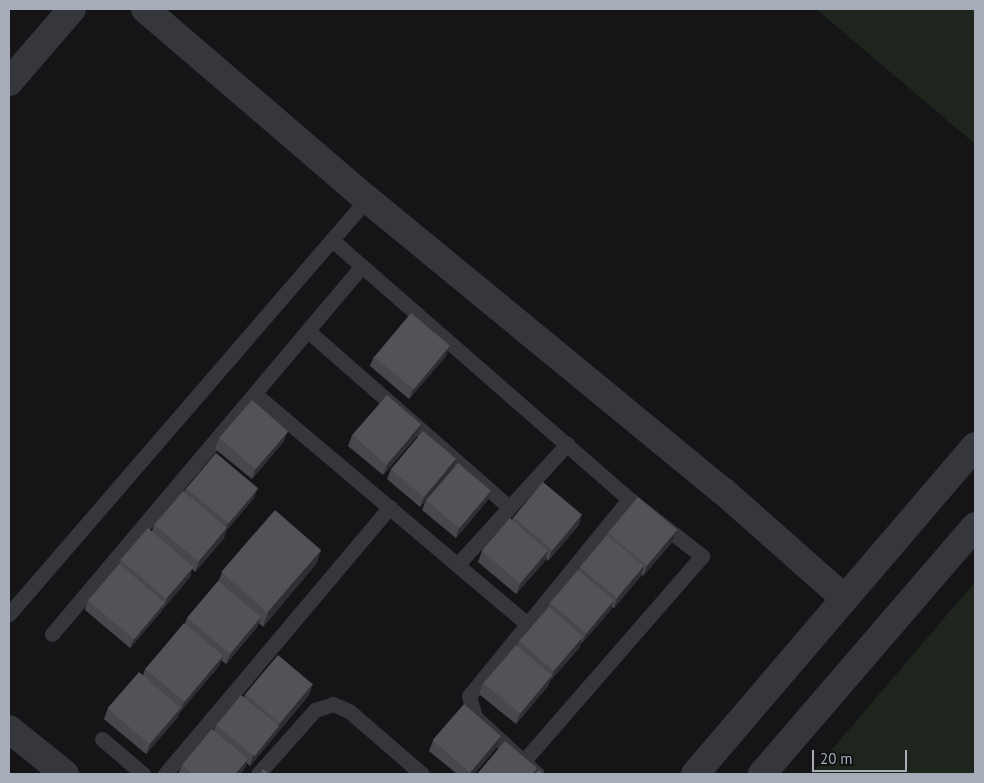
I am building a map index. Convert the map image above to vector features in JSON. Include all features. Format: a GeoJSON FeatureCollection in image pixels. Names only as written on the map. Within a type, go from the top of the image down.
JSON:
{"type":"FeatureCollection","features":[{"type":"Feature","properties":{"kind":"street"},"geometry":{"type":"LineString","coordinates":[[9,82],[72,9]]}},
{"type":"Feature","properties":{"kind":"street"},"geometry":{"type":"LineString","coordinates":[[145,9],[367,199],[724,491],[844,598]]}},
{"type":"Feature","properties":{"kind":"street"},"geometry":{"type":"LineString","coordinates":[[695,774],[975,446]]}},
{"type":"Feature","properties":{"kind":"street"},"geometry":{"type":"LineString","coordinates":[[762,774],[975,526]]}},
{"type":"Feature","properties":{"kind":"street"},"geometry":{"type":"LineString","coordinates":[[9,729],[64,774]]}},
{"type":"Feature","properties":{"kind":"lane"},"geometry":{"type":"LineString","coordinates":[[9,614],[367,199]]}},
{"type":"Feature","properties":{"kind":"lane"},"geometry":{"type":"LineString","coordinates":[[332,240],[630,499],[702,556],[523,762]]}},
{"type":"Feature","properties":{"kind":"lane"},"geometry":{"type":"LineString","coordinates":[[52,634],[362,266]]}},
{"type":"Feature","properties":{"kind":"lane"},"geometry":{"type":"LineString","coordinates":[[308,331],[509,507]]}},
{"type":"Feature","properties":{"kind":"lane"},"geometry":{"type":"LineString","coordinates":[[255,394],[527,624]]}},
{"type":"Feature","properties":{"kind":"lane"},"geometry":{"type":"LineString","coordinates":[[456,565],[567,444]]}},
{"type":"Feature","properties":{"kind":"lane"},"geometry":{"type":"LineString","coordinates":[[537,774],[468,706],[473,685],[527,624],[630,499]]}},
{"type":"Feature","properties":{"kind":"lane"},"geometry":{"type":"LineString","coordinates":[[165,774],[390,507]]}},
{"type":"Feature","properties":{"kind":"lane"},"geometry":{"type":"LineString","coordinates":[[267,771],[315,710],[333,704],[349,711],[422,774]]}},
{"type":"Feature","properties":{"kind":"lane"},"geometry":{"type":"LineString","coordinates":[[102,740],[142,774]]}},
{"type":"Feature","properties":{"kind":"shaded area"},"geometry":{"type":"Polygon","coordinates":[[[816,9],[975,9],[975,144],[816,9]]]}},
{"type":"Feature","properties":{"kind":"shaded area"},"geometry":{"type":"Polygon","coordinates":[[[975,582],[975,774],[811,774],[975,582]]]}},
{"type":"Feature","properties":{"kind":"building"},"geometry":{"type":"Polygon","coordinates":[[[411,313],[450,346],[413,389],[374,357],[411,313]]]}},
{"type":"Feature","properties":{"kind":"building"},"geometry":{"type":"Polygon","coordinates":[[[387,395],[421,425],[386,465],[352,435],[387,395]]]}},
{"type":"Feature","properties":{"kind":"building"},"geometry":{"type":"Polygon","coordinates":[[[252,400],[288,431],[255,469],[219,438],[252,400]]]}},
{"type":"Feature","properties":{"kind":"building"},"geometry":{"type":"Polygon","coordinates":[[[423,431],[456,459],[424,497],[391,469],[423,431]]]}},
{"type":"Feature","properties":{"kind":"building"},"geometry":{"type":"Polygon","coordinates":[[[216,453],[258,488],[229,524],[186,488],[216,453]]]}},
{"type":"Feature","properties":{"kind":"building"},"geometry":{"type":"Polygon","coordinates":[[[458,463],[491,491],[459,528],[427,501],[458,463]]]}},
{"type":"Feature","properties":{"kind":"building"},"geometry":{"type":"Polygon","coordinates":[[[543,482],[582,515],[553,550],[513,517],[543,482]]]}},
{"type":"Feature","properties":{"kind":"building"},"geometry":{"type":"Polygon","coordinates":[[[183,491],[227,528],[198,561],[155,525],[183,491]]]}},
{"type":"Feature","properties":{"kind":"building"},"geometry":{"type":"Polygon","coordinates":[[[638,497],[677,530],[647,566],[608,533],[638,497]]]}},
{"type":"Feature","properties":{"kind":"building"},"geometry":{"type":"Polygon","coordinates":[[[275,510],[321,550],[267,612],[221,572],[275,510]]]}},
{"type":"Feature","properties":{"kind":"building"},"geometry":{"type":"Polygon","coordinates":[[[510,518],[548,551],[520,583],[482,550],[510,518]]]}},
{"type":"Feature","properties":{"kind":"building"},"geometry":{"type":"Polygon","coordinates":[[[148,528],[193,567],[166,599],[120,560],[148,528]]]}},
{"type":"Feature","properties":{"kind":"building"},"geometry":{"type":"Polygon","coordinates":[[[607,535],[644,566],[617,598],[580,567],[607,535]]]}},
{"type":"Feature","properties":{"kind":"building"},"geometry":{"type":"Polygon","coordinates":[[[119,564],[165,603],[134,639],[88,601],[119,564]]]}},
{"type":"Feature","properties":{"kind":"building"},"geometry":{"type":"Polygon","coordinates":[[[578,570],[614,600],[586,633],[550,603],[578,570]]]}},
{"type":"Feature","properties":{"kind":"building"},"geometry":{"type":"Polygon","coordinates":[[[218,581],[261,617],[230,654],[187,618],[218,581]]]}},
{"type":"Feature","properties":{"kind":"building"},"geometry":{"type":"Polygon","coordinates":[[[549,607],[583,637],[553,670],[519,641],[549,607]]]}},
{"type":"Feature","properties":{"kind":"building"},"geometry":{"type":"Polygon","coordinates":[[[184,623],[223,656],[185,702],[145,669],[184,623]]]}},
{"type":"Feature","properties":{"kind":"building"},"geometry":{"type":"Polygon","coordinates":[[[516,645],[552,675],[520,714],[484,683],[516,645]]]}},
{"type":"Feature","properties":{"kind":"building"},"geometry":{"type":"Polygon","coordinates":[[[278,655],[312,684],[280,723],[245,694],[278,655]]]}},
{"type":"Feature","properties":{"kind":"building"},"geometry":{"type":"Polygon","coordinates":[[[139,672],[181,708],[149,744],[108,708],[139,672]]]}},
{"type":"Feature","properties":{"kind":"building"},"geometry":{"type":"Polygon","coordinates":[[[241,695],[279,726],[255,756],[216,725],[241,695]]]}},
{"type":"Feature","properties":{"kind":"building"},"geometry":{"type":"Polygon","coordinates":[[[464,704],[501,736],[469,772],[433,740],[464,704]]]}},
{"type":"Feature","properties":{"kind":"building"},"geometry":{"type":"Polygon","coordinates":[[[212,729],[248,759],[235,774],[193,774],[182,765],[212,729]]]}},
{"type":"Feature","properties":{"kind":"building"},"geometry":{"type":"Polygon","coordinates":[[[505,741],[537,768],[532,774],[477,774],[505,741]]]}},
{"type":"Feature","properties":{"kind":"building"},"geometry":{"type":"Polygon","coordinates":[[[263,769],[270,774],[259,774],[263,769]]]}},
{"type":"Feature","properties":{"kind":"building"},"geometry":{"type":"Polygon","coordinates":[[[539,770],[544,774],[535,774],[539,770]]]}}]}
